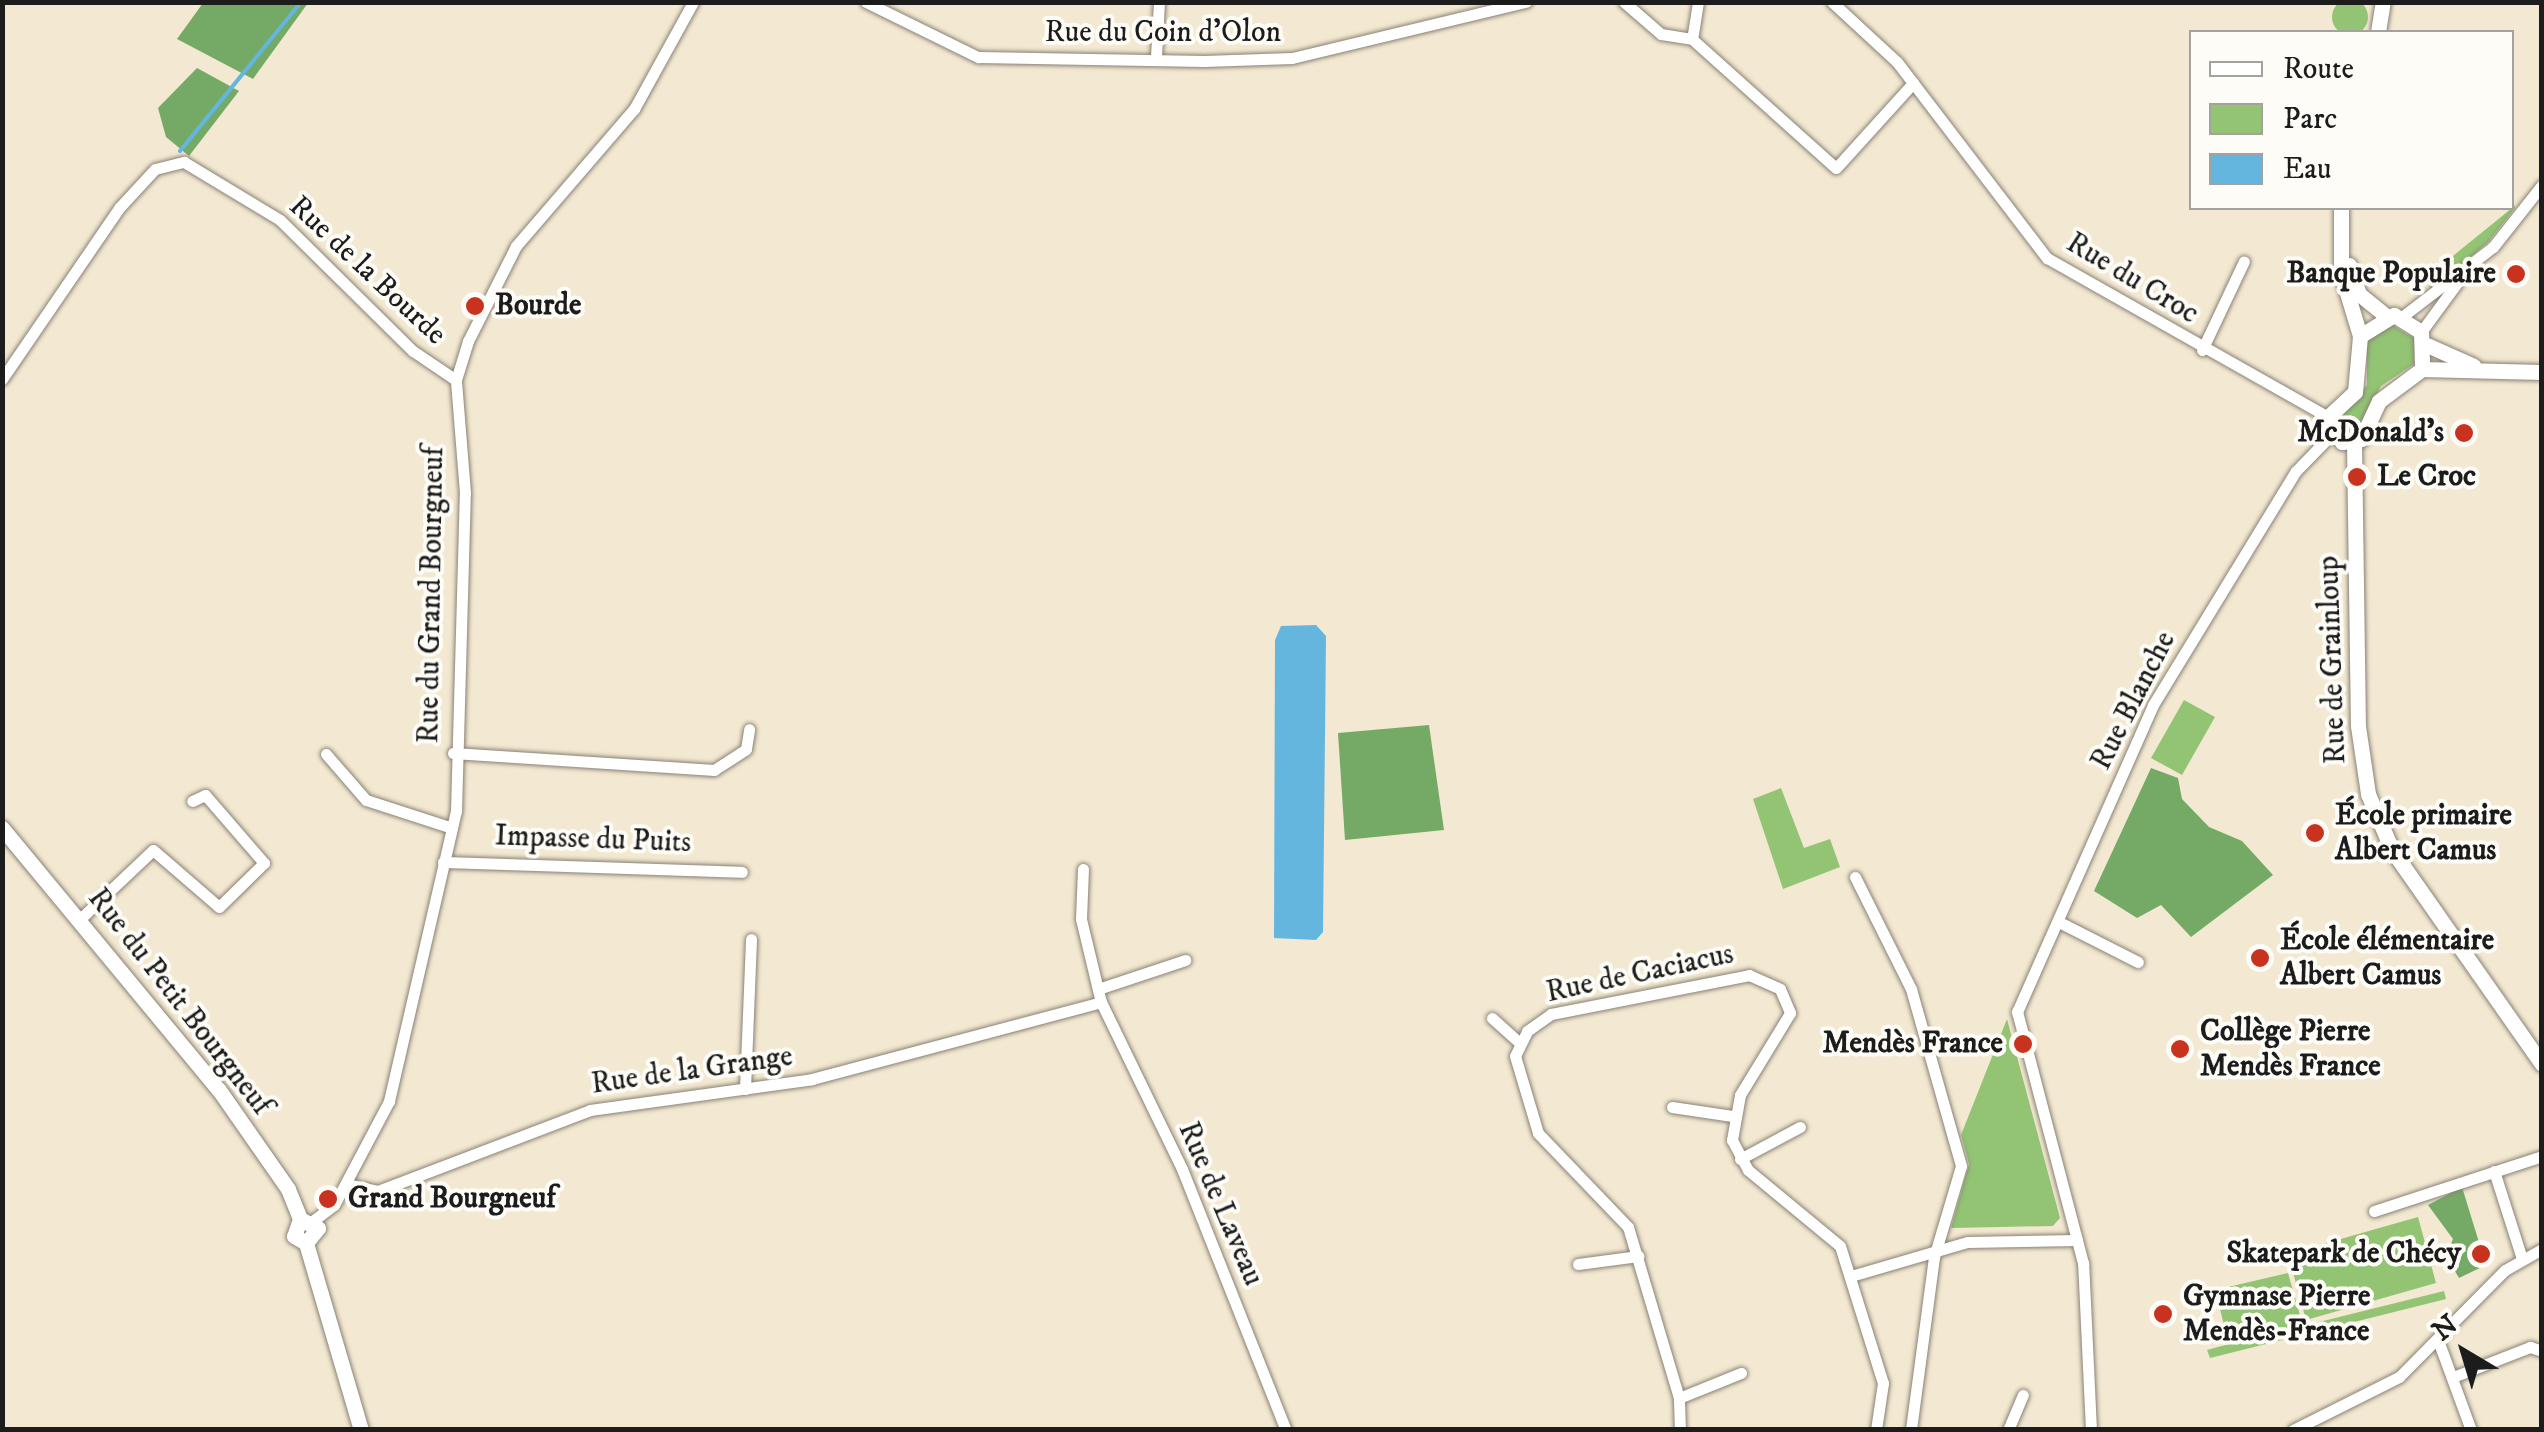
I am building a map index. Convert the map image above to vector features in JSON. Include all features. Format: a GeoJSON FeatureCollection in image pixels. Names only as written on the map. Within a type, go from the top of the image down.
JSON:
{"type":"FeatureCollection","features":[{"type":"Feature","properties":{"kind":"street","name":"Rue du Grand Bourgneuf"},"geometry":{"type":"LineString","coordinates":[[347,1184],[399,1068],[452,828],[465,494],[456,380],[500,272],[634,108],[693,2]]}},
{"type":"Feature","properties":{"kind":"street","name":"Rue du Coin d'Olon"},"geometry":{"type":"LineString","coordinates":[[866,2],[978,57],[1292,58],[1526,2]]}},
{"type":"Feature","properties":{"kind":"street"},"geometry":{"type":"LineString","coordinates":[[1156,57],[1160,2]]}},
{"type":"Feature","properties":{"kind":"street"},"geometry":{"type":"LineString","coordinates":[[1624,2],[1661,34],[1692,39],[1836,168],[1912,83]]}},
{"type":"Feature","properties":{"kind":"street"},"geometry":{"type":"LineString","coordinates":[[1692,39],[1698,2]]}},
{"type":"Feature","properties":{"kind":"street","name":"Rue du Croc"},"geometry":{"type":"LineString","coordinates":[[1832,2],[1912,83],[2047,258],[2202,350],[2328,417]]}},
{"type":"Feature","properties":{"kind":"street"},"geometry":{"type":"LineString","coordinates":[[2370,30],[2375,2]]}},
{"type":"Feature","properties":{"kind":"street"},"geometry":{"type":"LineString","coordinates":[[2378,30],[2383,2]]}},
{"type":"Feature","properties":{"kind":"street","name":"Rue de la Bourde"},"geometry":{"type":"LineString","coordinates":[[2,380],[143,180],[184,162],[280,220],[414,351],[456,380]]}},
{"type":"Feature","properties":{"kind":"street"},"geometry":{"type":"LineString","coordinates":[[2422,369],[2424,338],[2462,276],[2542,186]]}},
{"type":"Feature","properties":{"kind":"street"},"geometry":{"type":"LineString","coordinates":[[2345,210],[2349,266],[2359,294],[2386,316]]}},
{"type":"Feature","properties":{"kind":"street"},"geometry":{"type":"LineString","coordinates":[[2345,210],[2340,272],[2360,336],[2355,392],[2328,417],[2332,434],[2354,442],[2385,394],[2422,369],[2542,372]]}},
{"type":"Feature","properties":{"kind":"street"},"geometry":{"type":"LineString","coordinates":[[2202,350],[2244,261]]}},
{"type":"Feature","properties":{"kind":"street"},"geometry":{"type":"LineString","coordinates":[[2360,336],[2386,316],[2403,316],[2462,276]]}},
{"type":"Feature","properties":{"kind":"street"},"geometry":{"type":"LineString","coordinates":[[2403,316],[2424,338],[2487,368]]}},
{"type":"Feature","properties":{"kind":"street","name":"Rue Blanche"},"geometry":{"type":"LineString","coordinates":[[2077,1240],[2017,1012],[2063,924],[2153,705],[2296,471],[2332,434]]}},
{"type":"Feature","properties":{"kind":"street","name":"Rue de Grainloup"},"geometry":{"type":"LineString","coordinates":[[2354,442],[2358,726],[2368,794],[2406,870],[2542,1064]]}},
{"type":"Feature","properties":{"kind":"street"},"geometry":{"type":"LineString","coordinates":[[453,752],[560,753],[714,770],[746,749],[749,728]]}},
{"type":"Feature","properties":{"kind":"street"},"geometry":{"type":"LineString","coordinates":[[326,754],[366,800],[452,828]]}},
{"type":"Feature","properties":{"kind":"street"},"geometry":{"type":"LineString","coordinates":[[80,919],[153,850],[219,907],[264,862],[205,795],[192,801]]}},
{"type":"Feature","properties":{"kind":"street","name":"Rue du Petit Bourgneuf"},"geometry":{"type":"LineString","coordinates":[[2,828],[218,1090],[307,1220],[294,1236],[306,1243],[361,1430]]}},
{"type":"Feature","properties":{"kind":"street","name":"Impasse du Puits"},"geometry":{"type":"LineString","coordinates":[[443,862],[742,872]]}},
{"type":"Feature","properties":{"kind":"street","name":"Rue de Laveau"},"geometry":{"type":"LineString","coordinates":[[1083,869],[1081,919],[1099,996],[1182,1169],[1286,1430]]}},
{"type":"Feature","properties":{"kind":"street"},"geometry":{"type":"LineString","coordinates":[[1854,877],[1911,990],[1961,1166],[1937,1247],[1911,1430]]}},
{"type":"Feature","properties":{"kind":"street"},"geometry":{"type":"LineString","coordinates":[[2063,924],[2138,962]]}},
{"type":"Feature","properties":{"kind":"street"},"geometry":{"type":"LineString","coordinates":[[745,1089],[751,938]]}},
{"type":"Feature","properties":{"kind":"street","name":"Rue de la Grange"},"geometry":{"type":"LineString","coordinates":[[347,1184],[378,1190],[590,1110],[745,1089],[1099,996],[1184,960]]}},
{"type":"Feature","properties":{"kind":"street","name":"Rue de Caciacus"},"geometry":{"type":"LineString","coordinates":[[1520,1042],[1551,1014],[1761,978],[1785,994],[1790,1013],[1732,1116]]}},
{"type":"Feature","properties":{"kind":"street"},"geometry":{"type":"LineString","coordinates":[[1492,1018],[1520,1042],[1515,1067],[1532,1125],[1620,1216],[1638,1256],[1679,1398],[1680,1430]]}},
{"type":"Feature","properties":{"kind":"street"},"geometry":{"type":"LineString","coordinates":[[1672,1107],[1732,1116],[1740,1159],[1834,1234],[1851,1276],[1883,1383],[1876,1430]]}},
{"type":"Feature","properties":{"kind":"street"},"geometry":{"type":"LineString","coordinates":[[1740,1159],[1800,1128]]}},
{"type":"Feature","properties":{"kind":"street"},"geometry":{"type":"LineString","coordinates":[[2374,1211],[2542,1156]]}},
{"type":"Feature","properties":{"kind":"street"},"geometry":{"type":"LineString","coordinates":[[2494,1170],[2522,1258]]}},
{"type":"Feature","properties":{"kind":"street"},"geometry":{"type":"LineString","coordinates":[[307,1220],[347,1184]]}},
{"type":"Feature","properties":{"kind":"street"},"geometry":{"type":"LineString","coordinates":[[1851,1276],[1937,1247],[2077,1240],[2090,1309],[2091,1430]]}},
{"type":"Feature","properties":{"kind":"street"},"geometry":{"type":"LineString","coordinates":[[2293,1430],[2373,1394],[2438,1343],[2522,1258],[2542,1249]]}},
{"type":"Feature","properties":{"kind":"street"},"geometry":{"type":"LineString","coordinates":[[1578,1264],[1638,1256]]}},
{"type":"Feature","properties":{"kind":"street"},"geometry":{"type":"LineString","coordinates":[[2438,1343],[2472,1430]]}},
{"type":"Feature","properties":{"kind":"street"},"geometry":{"type":"LineString","coordinates":[[2453,1377],[2530,1347],[2542,1352]]}},
{"type":"Feature","properties":{"kind":"street"},"geometry":{"type":"LineString","coordinates":[[1679,1398],[1741,1373]]}},
{"type":"Feature","properties":{"kind":"street"},"geometry":{"type":"LineString","coordinates":[[2008,1430],[2023,1395]]}},
{"type":"Feature","properties":{"kind":"green space"},"geometry":{"type":"Polygon","coordinates":[[[2343,0],[2357,0],[2367,10],[2363,30],[2337,30],[2333,24],[2333,10],[2343,0]]]}},
{"type":"Feature","properties":{"kind":"green space"},"geometry":{"type":"Polygon","coordinates":[[[203,2],[308,3],[253,79],[177,39],[203,2]]]}},
{"type":"Feature","properties":{"kind":"green space"},"geometry":{"type":"Polygon","coordinates":[[[197,68],[239,91],[189,156],[166,137],[158,108],[197,68]]]}},
{"type":"Feature","properties":{"kind":"green space"},"geometry":{"type":"Polygon","coordinates":[[[2513,210],[2488,242],[2431,291],[2427,277],[2513,210]]]}},
{"type":"Feature","properties":{"kind":"green space"},"geometry":{"type":"Polygon","coordinates":[[[2392,325],[2414,338],[2414,364],[2381,386],[2358,429],[2346,432],[2338,421],[2367,385],[2367,340],[2392,325]]]}},
{"type":"Feature","properties":{"kind":"green space"},"geometry":{"type":"Polygon","coordinates":[[[2184,700],[2215,717],[2182,775],[2151,758],[2184,700]]]}},
{"type":"Feature","properties":{"kind":"green space"},"geometry":{"type":"Polygon","coordinates":[[[1429,725],[1444,830],[1345,840],[1338,733],[1429,725]]]}},
{"type":"Feature","properties":{"kind":"green space"},"geometry":{"type":"Polygon","coordinates":[[[2151,768],[2178,778],[2182,799],[2209,827],[2242,841],[2273,875],[2191,937],[2161,905],[2137,918],[2094,891],[2151,768]]]}},
{"type":"Feature","properties":{"kind":"green space"},"geometry":{"type":"Polygon","coordinates":[[[1781,788],[1804,848],[1830,839],[1840,867],[1783,889],[1753,799],[1781,788]]]}},
{"type":"Feature","properties":{"kind":"green space"},"geometry":{"type":"Polygon","coordinates":[[[2007,1019],[2060,1218],[2053,1226],[1951,1228],[1969,1164],[1961,1135],[2007,1019]]]}},
{"type":"Feature","properties":{"kind":"green space"},"geometry":{"type":"Polygon","coordinates":[[[2462,1187],[2486,1265],[2459,1278],[2446,1256],[2453,1239],[2428,1205],[2462,1187]]]}},
{"type":"Feature","properties":{"kind":"green space"},"geometry":{"type":"Polygon","coordinates":[[[2418,1217],[2436,1283],[2306,1320],[2288,1254],[2418,1217]]]}},
{"type":"Feature","properties":{"kind":"green space"},"geometry":{"type":"Polygon","coordinates":[[[2288,1273],[2303,1326],[2444,1291],[2446,1299],[2210,1358],[2207,1350],[2229,1344],[2215,1290],[2288,1273]]]}},
{"type":"Feature","properties":{"kind":"water"},"geometry":{"type":"Polygon","coordinates":[[[1316,625],[1326,636],[1323,932],[1316,940],[1274,938],[1275,640],[1281,626],[1316,625]]]}},
{"type":"Feature","properties":{"kind":"waterway"},"geometry":{"type":"LineString","coordinates":[[180,151],[301,2]]}},
{"type":"Feature","properties":{"kind":"place","name":"Banque Populaire"},"geometry":{"type":"Point","coordinates":[2516,274]}},
{"type":"Feature","properties":{"kind":"place","name":"Bourde"},"geometry":{"type":"Point","coordinates":[475,306]}},
{"type":"Feature","properties":{"kind":"place","name":"McDonald's"},"geometry":{"type":"Point","coordinates":[2464,433]}},
{"type":"Feature","properties":{"kind":"place","name":"Le Croc"},"geometry":{"type":"Point","coordinates":[2357,477]}},
{"type":"Feature","properties":{"kind":"place","name":"École primaire Albert Camus"},"geometry":{"type":"Point","coordinates":[2315,833]}},
{"type":"Feature","properties":{"kind":"place","name":"École élémentaire Albert Camus"},"geometry":{"type":"Point","coordinates":[2260,958]}},
{"type":"Feature","properties":{"kind":"place","name":"Mendès France"},"geometry":{"type":"Point","coordinates":[2023,1044]}},
{"type":"Feature","properties":{"kind":"place","name":"Collège Pierre Mendès France"},"geometry":{"type":"Point","coordinates":[2180,1049]}},
{"type":"Feature","properties":{"kind":"place","name":"Grand Bourgneuf"},"geometry":{"type":"Point","coordinates":[328,1199]}},
{"type":"Feature","properties":{"kind":"place","name":"Skatepark de Chécy"},"geometry":{"type":"Point","coordinates":[2481,1254]}},
{"type":"Feature","properties":{"kind":"place","name":"Gymnase Pierre Mendès-France"},"geometry":{"type":"Point","coordinates":[2163,1314]}}]}
